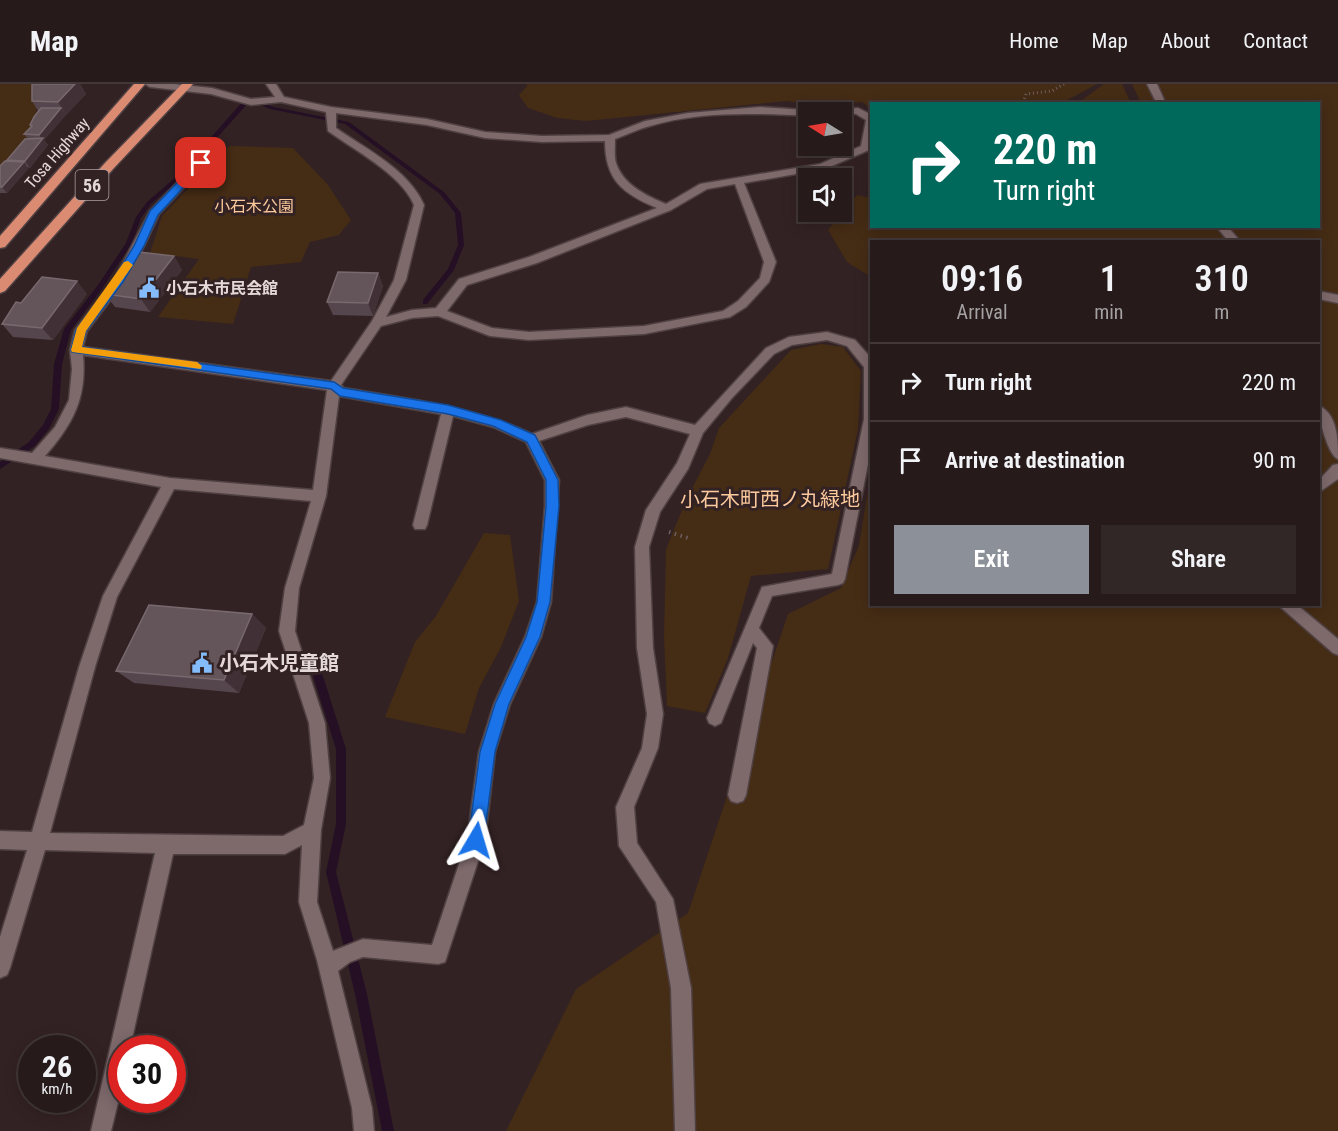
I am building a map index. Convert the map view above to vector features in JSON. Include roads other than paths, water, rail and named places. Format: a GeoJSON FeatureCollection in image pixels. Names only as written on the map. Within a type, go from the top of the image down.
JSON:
{"type":"FeatureCollection","features":[{"type":"Feature","properties":{"kind":"highway","name":"Tosa Highway"},"geometry":{"type":"LineString","coordinates":[[0,244],[140,84]]}},
{"type":"Feature","properties":{"kind":"highway","name":"56"},"geometry":{"type":"LineString","coordinates":[[0,288],[109,166],[186,85]]}},
{"type":"Feature","properties":{"kind":"street"},"geometry":{"type":"LineString","coordinates":[[150,84],[186,85],[251,102],[279,99],[331,115],[427,122],[485,135],[542,139],[610,138],[648,123],[688,116],[760,110],[798,114]]}},
{"type":"Feature","properties":{"kind":"street"},"geometry":{"type":"LineString","coordinates":[[271,84],[279,99]]}},
{"type":"Feature","properties":{"kind":"street"},"geometry":{"type":"LineString","coordinates":[[1152,84],[1161,102]]}},
{"type":"Feature","properties":{"kind":"street"},"geometry":{"type":"LineString","coordinates":[[852,111],[858,111],[870,118]]}},
{"type":"Feature","properties":{"kind":"street"},"geometry":{"type":"LineString","coordinates":[[331,115],[331,129],[397,177],[418,199],[418,212],[399,280],[377,323],[337,389],[319,496],[292,588],[287,631],[317,723],[322,778],[312,830],[308,902],[327,967],[362,1108],[364,1131]]}},
{"type":"Feature","properties":{"kind":"street"},"geometry":{"type":"LineString","coordinates":[[852,154],[866,148],[870,125]]}},
{"type":"Feature","properties":{"kind":"street"},"geometry":{"type":"LineString","coordinates":[[610,138],[611,162],[621,181],[646,200],[667,208]]}},
{"type":"Feature","properties":{"kind":"street"},"geometry":{"type":"LineString","coordinates":[[30,458],[60,430],[75,400],[78,369],[76,350],[81,330],[117,282],[139,246],[154,213],[213,151]]}},
{"type":"Feature","properties":{"kind":"street"},"geometry":{"type":"LineString","coordinates":[[439,312],[463,282],[533,260],[667,208],[704,186],[739,182],[828,165],[848,156]]}},
{"type":"Feature","properties":{"kind":"street"},"geometry":{"type":"LineString","coordinates":[[377,323],[412,314],[439,312],[490,332],[529,336],[644,330],[726,314],[742,304],[765,279],[770,262],[739,182]]}},
{"type":"Feature","properties":{"kind":"street"},"geometry":{"type":"LineString","coordinates":[[1223,228],[1234,240]]}},
{"type":"Feature","properties":{"kind":"street"},"geometry":{"type":"LineString","coordinates":[[1320,295],[1338,299]]}},
{"type":"Feature","properties":{"kind":"street"},"geometry":{"type":"LineString","coordinates":[[685,1131],[681,988],[664,899],[628,846],[625,807],[650,748],[655,714],[645,648],[642,547],[653,510],[683,465],[698,431],[770,351],[789,341],[827,336],[851,343],[870,366],[870,419],[838,579],[767,591],[715,718]]}},
{"type":"Feature","properties":{"kind":"street"},"geometry":{"type":"LineString","coordinates":[[76,350],[337,389],[362,396],[448,410],[496,423],[531,439],[552,480],[544,602],[533,637],[502,704],[487,752],[476,840],[438,955],[354,951],[327,967]]}},
{"type":"Feature","properties":{"kind":"street"},"geometry":{"type":"LineString","coordinates":[[420,525],[448,410]]}},
{"type":"Feature","properties":{"kind":"street"},"geometry":{"type":"LineString","coordinates":[[531,439],[586,420],[626,412],[698,431]]}},
{"type":"Feature","properties":{"kind":"street"},"geometry":{"type":"LineString","coordinates":[[1320,413],[1328,423],[1338,454]]}},
{"type":"Feature","properties":{"kind":"street"},"geometry":{"type":"LineString","coordinates":[[3,454],[170,483],[319,496]]}},
{"type":"Feature","properties":{"kind":"street"},"geometry":{"type":"LineString","coordinates":[[1320,487],[1330,480],[1338,469]]}},
{"type":"Feature","properties":{"kind":"street"},"geometry":{"type":"LineString","coordinates":[[0,968],[39,840],[87,667],[110,596],[170,483]]}},
{"type":"Feature","properties":{"kind":"street"},"geometry":{"type":"LineString","coordinates":[[1286,606],[1338,648]]}},
{"type":"Feature","properties":{"kind":"street"},"geometry":{"type":"LineString","coordinates":[[737,795],[765,646],[751,630]]}},
{"type":"Feature","properties":{"kind":"street"},"geometry":{"type":"LineString","coordinates":[[0,840],[166,845],[285,845],[312,830]]}},
{"type":"Feature","properties":{"kind":"street"},"geometry":{"type":"LineString","coordinates":[[101,1131],[166,845]]}},
{"type":"Feature","properties":{"kind":"waterway"},"geometry":{"type":"LineString","coordinates":[[0,466],[32,444],[46,427],[55,409],[58,364],[68,329],[100,287],[129,243],[138,218],[149,203],[178,178],[248,99],[243,97]]}},
{"type":"Feature","properties":{"kind":"waterway"},"geometry":{"type":"LineString","coordinates":[[252,100],[272,108],[347,123],[442,193],[458,213],[461,245],[451,270],[425,302]]}},
{"type":"Feature","properties":{"kind":"waterway"},"geometry":{"type":"LineString","coordinates":[[318,676],[341,749],[341,824],[331,872],[361,994],[388,1131]]}},
{"type":"Feature","properties":{"kind":"place","name":"小石木市民会館"},"geometry":{"type":"Point","coordinates":[149,288]}},
{"type":"Feature","properties":{"kind":"place","name":"小石木児童館"},"geometry":{"type":"Point","coordinates":[202,663]}},
{"type":"Feature","properties":{"kind":"park label","name":"小石木公園"},"geometry":{"type":"Point","coordinates":[254,206]}},
{"type":"Feature","properties":{"kind":"park label","name":"小石木町西ノ丸緑地"},"geometry":{"type":"Point","coordinates":[770,499]}}]}
